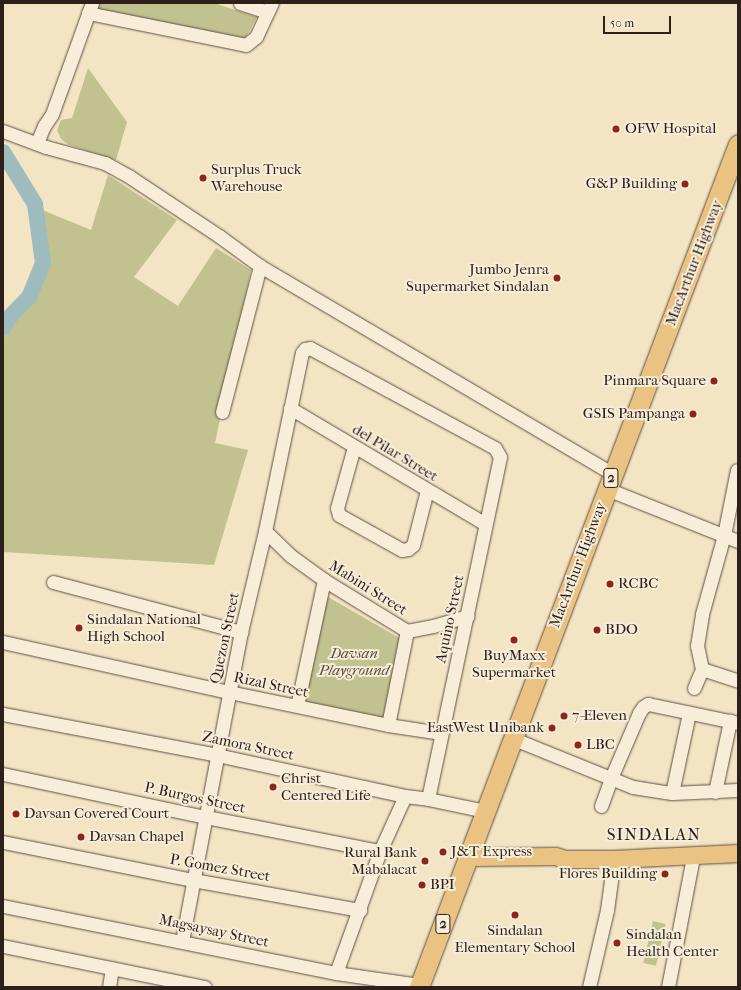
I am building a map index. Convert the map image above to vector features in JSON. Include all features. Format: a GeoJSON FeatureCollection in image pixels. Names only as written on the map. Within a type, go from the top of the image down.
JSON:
{"type":"FeatureCollection","features":[{"type":"Feature","properties":{"kind":"highway","name":"MacArthur Highway"},"geometry":{"type":"LineString","coordinates":[[419,986],[485,811],[514,739],[738,144]]}},
{"type":"Feature","properties":{"kind":"main road"},"geometry":{"type":"LineString","coordinates":[[467,860],[556,864],[565,859],[614,859],[738,853]]}},
{"type":"Feature","properties":{"kind":"street"},"geometry":{"type":"LineString","coordinates":[[42,145],[53,128],[52,114],[90,8],[246,45],[256,37],[270,7],[240,3]]}},
{"type":"Feature","properties":{"kind":"street"},"geometry":{"type":"LineString","coordinates":[[3,131],[42,145],[105,163],[130,177],[219,236],[260,266],[610,482],[738,541]]}},
{"type":"Feature","properties":{"kind":"street"},"geometry":{"type":"LineString","coordinates":[[222,412],[260,266]]}},
{"type":"Feature","properties":{"kind":"street","name":"Quezon Street"},"geometry":{"type":"LineString","coordinates":[[182,941],[241,632],[265,531],[302,352],[305,349],[310,348],[495,448]]}},
{"type":"Feature","properties":{"kind":"street","name":"del Pilar Street"},"geometry":{"type":"LineString","coordinates":[[290,408],[485,524]]}},
{"type":"Feature","properties":{"kind":"street"},"geometry":{"type":"LineString","coordinates":[[354,447],[337,508],[339,515],[402,550],[408,549],[413,545],[427,490]]}},
{"type":"Feature","properties":{"kind":"street","name":"Aquino Street"},"geometry":{"type":"LineString","coordinates":[[428,799],[441,733],[468,616],[485,524],[500,457],[495,448]]}},
{"type":"Feature","properties":{"kind":"street"},"geometry":{"type":"LineString","coordinates":[[694,688],[702,669],[697,646],[701,622],[735,490],[737,470]]}},
{"type":"Feature","properties":{"kind":"street","name":"Mabini Street"},"geometry":{"type":"LineString","coordinates":[[265,531],[291,556],[324,580],[407,631],[433,626],[468,616]]}},
{"type":"Feature","properties":{"kind":"street"},"geometry":{"type":"LineString","coordinates":[[297,706],[324,580]]}},
{"type":"Feature","properties":{"kind":"street"},"geometry":{"type":"LineString","coordinates":[[53,582],[241,632]]}},
{"type":"Feature","properties":{"kind":"street"},"geometry":{"type":"LineString","coordinates":[[388,724],[407,631]]}},
{"type":"Feature","properties":{"kind":"street","name":"Rizal Street"},"geometry":{"type":"LineString","coordinates":[[3,642],[229,692],[388,724],[441,733]]}},
{"type":"Feature","properties":{"kind":"street"},"geometry":{"type":"LineString","coordinates":[[702,669],[738,681]]}},
{"type":"Feature","properties":{"kind":"street"},"geometry":{"type":"LineString","coordinates":[[601,806],[611,778],[639,713],[643,707],[648,704],[734,722],[715,792]]}},
{"type":"Feature","properties":{"kind":"street"},"geometry":{"type":"LineString","coordinates":[[672,793],[689,713]]}},
{"type":"Feature","properties":{"kind":"street","name":"Zamora Street"},"geometry":{"type":"LineString","coordinates":[[3,714],[217,755],[405,796],[428,799],[485,811]]}},
{"type":"Feature","properties":{"kind":"street"},"geometry":{"type":"LineString","coordinates":[[514,739],[632,787],[672,793],[738,790]]}},
{"type":"Feature","properties":{"kind":"street","name":"P. Burgos Street"},"geometry":{"type":"LineString","coordinates":[[3,774],[206,817],[380,851]]}},
{"type":"Feature","properties":{"kind":"street"},"geometry":{"type":"LineString","coordinates":[[336,973],[360,910],[380,851],[405,796]]}},
{"type":"Feature","properties":{"kind":"street","name":"P. Gomez Street"},"geometry":{"type":"LineString","coordinates":[[3,842],[193,880],[360,910]]}},
{"type":"Feature","properties":{"kind":"street"},"geometry":{"type":"LineString","coordinates":[[668,987],[693,856]]}},
{"type":"Feature","properties":{"kind":"street"},"geometry":{"type":"LineString","coordinates":[[589,987],[607,910],[614,859]]}},
{"type":"Feature","properties":{"kind":"street","name":"Magsaysay Street"},"geometry":{"type":"LineString","coordinates":[[3,906],[336,973],[419,986]]}},
{"type":"Feature","properties":{"kind":"street"},"geometry":{"type":"LineString","coordinates":[[3,946],[205,987]]}},
{"type":"Feature","properties":{"kind":"street"},"geometry":{"type":"LineString","coordinates":[[109,987],[112,968]]}},
{"type":"Feature","properties":{"kind":"green space"},"geometry":{"type":"Polygon","coordinates":[[[99,3],[214,3],[257,17],[245,39],[97,9],[99,3]]]}},
{"type":"Feature","properties":{"kind":"green space"},"geometry":{"type":"Polygon","coordinates":[[[88,68],[127,122],[116,160],[69,145],[61,139],[57,130],[61,120],[72,118],[88,68]]]}},
{"type":"Feature","properties":{"kind":"green space"},"geometry":{"type":"Polygon","coordinates":[[[108,175],[177,220],[134,277],[178,306],[216,248],[251,270],[215,443],[248,450],[214,565],[3,552],[3,338],[24,310],[45,275],[45,242],[40,209],[91,230],[108,175]]]}},
{"type":"Feature","properties":{"kind":"green space","name":"Davsan Playground"},"geometry":{"type":"Polygon","coordinates":[[[323,594],[401,639],[386,724],[305,708],[323,594]]]}},
{"type":"Feature","properties":{"kind":"green space"},"geometry":{"type":"Polygon","coordinates":[[[653,921],[666,924],[656,966],[643,963],[653,921]]]}},
{"type":"Feature","properties":{"kind":"waterway"},"geometry":{"type":"LineString","coordinates":[[3,152],[35,204],[43,263],[29,297],[8,319],[3,328]]}},
{"type":"Feature","properties":{"kind":"place","name":"OFW Hospital"},"geometry":{"type":"Point","coordinates":[616,129]}},
{"type":"Feature","properties":{"kind":"place","name":"Surplus Truck Warehouse"},"geometry":{"type":"Point","coordinates":[203,178]}},
{"type":"Feature","properties":{"kind":"place","name":"G&P Building"},"geometry":{"type":"Point","coordinates":[685,184]}},
{"type":"Feature","properties":{"kind":"place","name":"Jumbo Jenra Supermarket Sindalan"},"geometry":{"type":"Point","coordinates":[557,278]}},
{"type":"Feature","properties":{"kind":"place","name":"Pinmara Square"},"geometry":{"type":"Point","coordinates":[714,381]}},
{"type":"Feature","properties":{"kind":"place","name":"GSIS Pampanga"},"geometry":{"type":"Point","coordinates":[693,414]}},
{"type":"Feature","properties":{"kind":"place","name":"RCBC"},"geometry":{"type":"Point","coordinates":[610,584]}},
{"type":"Feature","properties":{"kind":"place","name":"Sindalan National High School"},"geometry":{"type":"Point","coordinates":[79,628]}},
{"type":"Feature","properties":{"kind":"place","name":"BDO"},"geometry":{"type":"Point","coordinates":[597,630]}},
{"type":"Feature","properties":{"kind":"place","name":"BuyMaxx Supermarket"},"geometry":{"type":"Point","coordinates":[514,640]}},
{"type":"Feature","properties":{"kind":"place","name":"7-Eleven"},"geometry":{"type":"Point","coordinates":[564,716]}},
{"type":"Feature","properties":{"kind":"place","name":"EastWest Unibank"},"geometry":{"type":"Point","coordinates":[552,728]}},
{"type":"Feature","properties":{"kind":"place","name":"LBC"},"geometry":{"type":"Point","coordinates":[578,745]}},
{"type":"Feature","properties":{"kind":"place","name":"Christ Centered Life"},"geometry":{"type":"Point","coordinates":[273,787]}},
{"type":"Feature","properties":{"kind":"place","name":"Davsan Covered Court"},"geometry":{"type":"Point","coordinates":[16,814]}},
{"type":"Feature","properties":{"kind":"place","name":"Davsan Chapel"},"geometry":{"type":"Point","coordinates":[81,837]}},
{"type":"Feature","properties":{"kind":"place","name":"J&T Express"},"geometry":{"type":"Point","coordinates":[443,852]}},
{"type":"Feature","properties":{"kind":"place","name":"Rural Bank Mabalacat"},"geometry":{"type":"Point","coordinates":[425,861]}},
{"type":"Feature","properties":{"kind":"place","name":"Flores Building"},"geometry":{"type":"Point","coordinates":[665,874]}},
{"type":"Feature","properties":{"kind":"place","name":"BPI"},"geometry":{"type":"Point","coordinates":[422,885]}},
{"type":"Feature","properties":{"kind":"place","name":"Sindalan Elementary School"},"geometry":{"type":"Point","coordinates":[515,915]}},
{"type":"Feature","properties":{"kind":"place","name":"Sindalan Health Center"},"geometry":{"type":"Point","coordinates":[617,943]}},
{"type":"Feature","properties":{"kind":"district","name":"SINDALAN"},"geometry":{"type":"Point","coordinates":[654,835]}}]}
